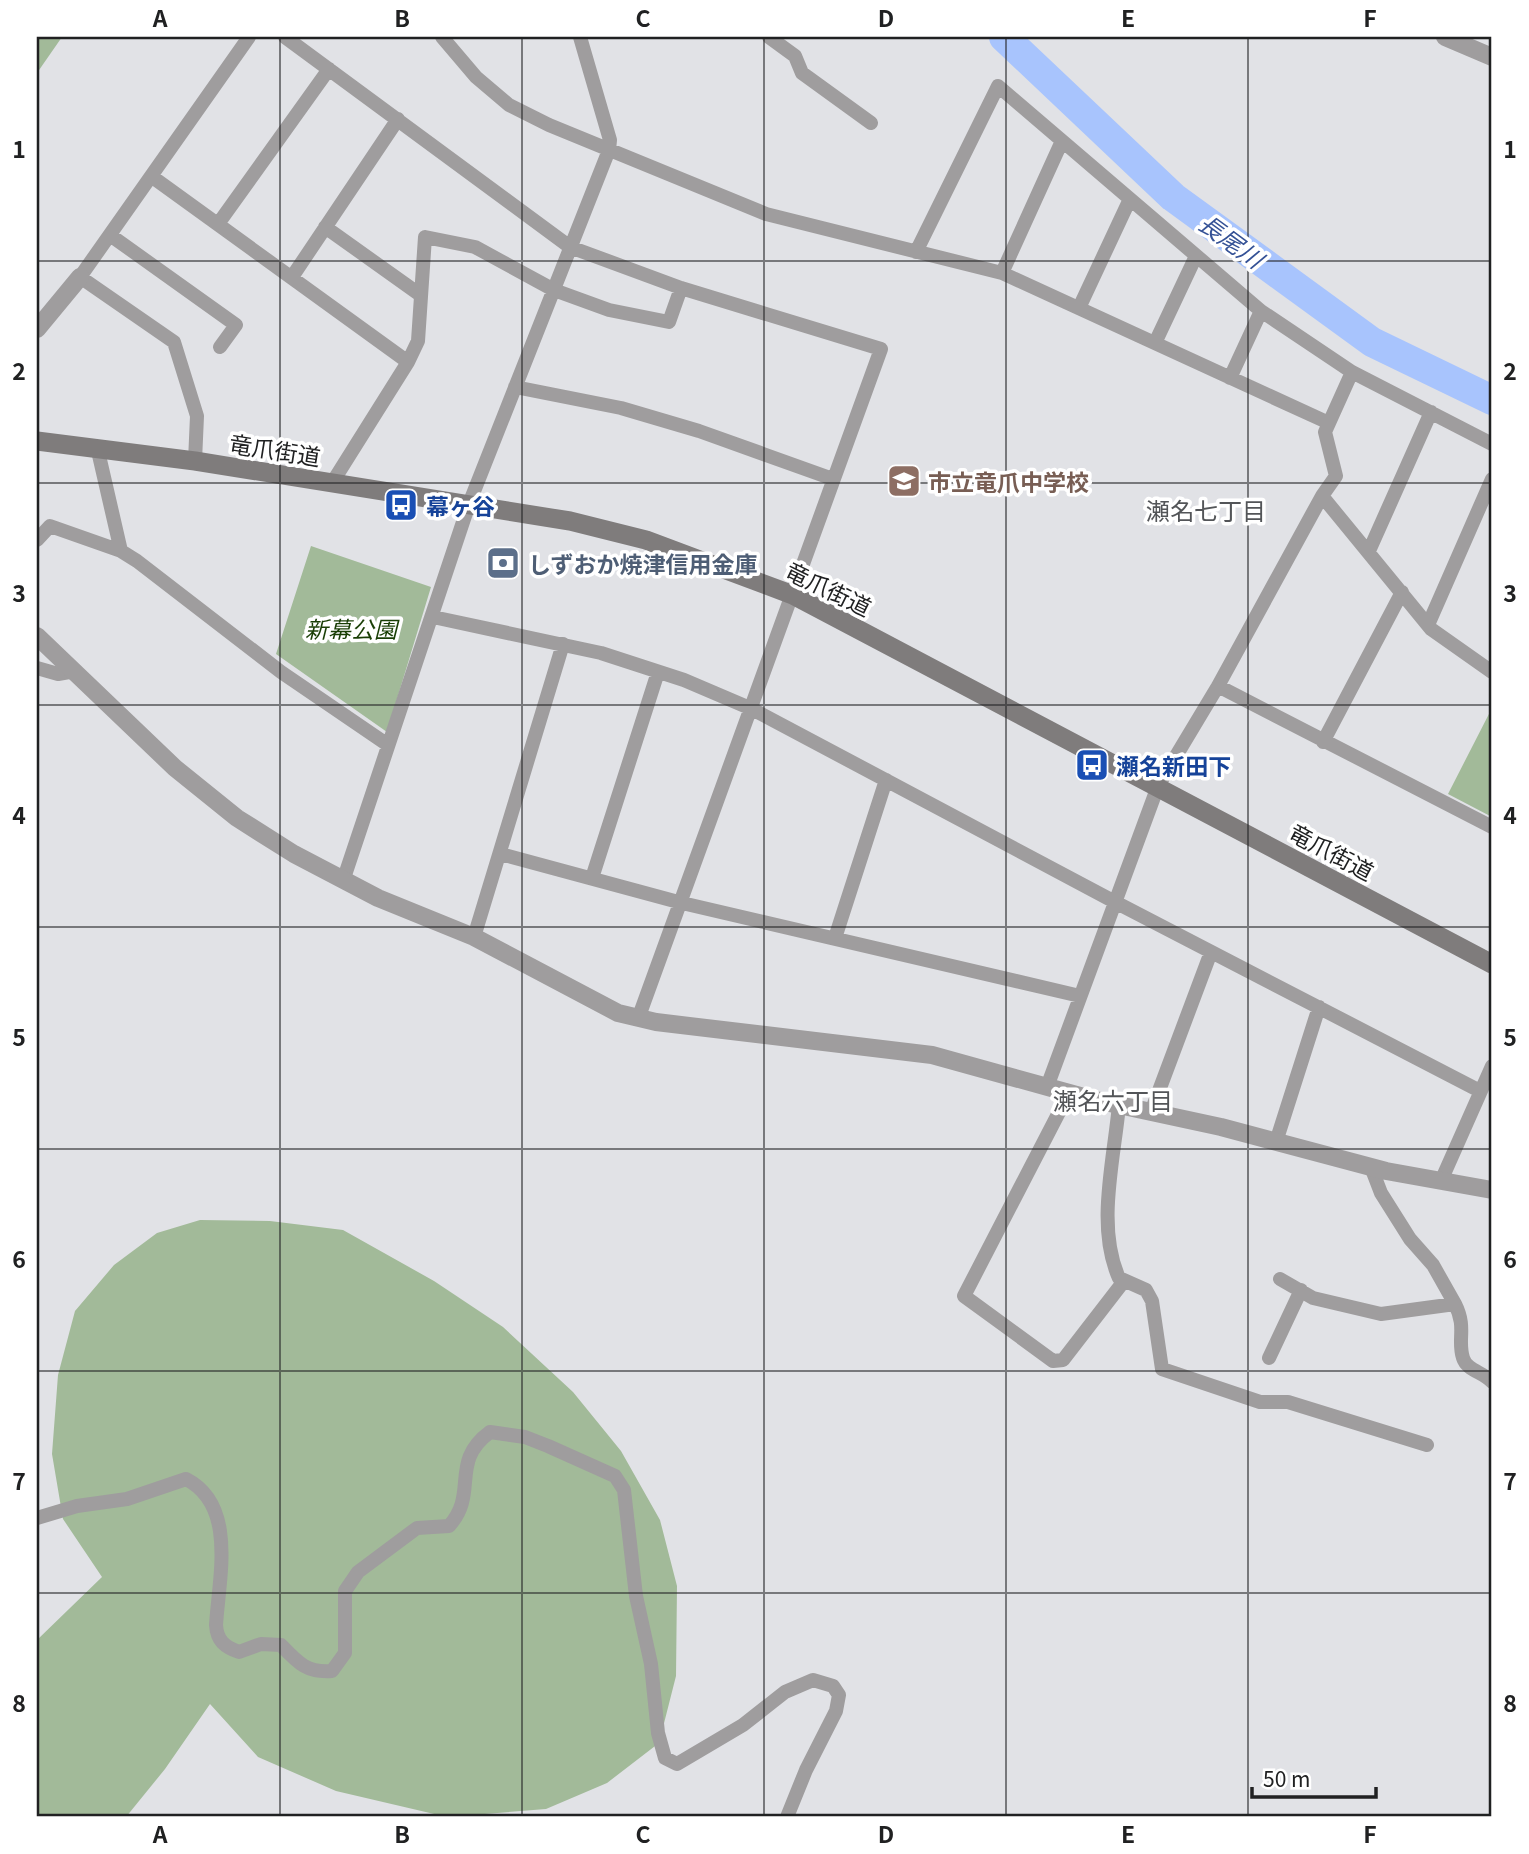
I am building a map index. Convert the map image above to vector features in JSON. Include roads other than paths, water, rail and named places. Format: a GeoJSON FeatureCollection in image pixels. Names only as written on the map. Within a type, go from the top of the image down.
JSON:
{"type":"FeatureCollection","features":[{"type":"Feature","properties":{"kind":"main road","name":"竜爪街道"},"geometry":{"type":"LineString","coordinates":[[37,441],[98,451],[195,461],[468,504],[570,521],[646,540],[793,595],[1492,964]]}},
{"type":"Feature","properties":{"kind":"street"},"geometry":{"type":"LineString","coordinates":[[37,329],[80,277],[249,37]]}},
{"type":"Feature","properties":{"kind":"street"},"geometry":{"type":"LineString","coordinates":[[285,37],[570,247],[681,288],[881,349],[638,1019]]}},
{"type":"Feature","properties":{"kind":"street"},"geometry":{"type":"LineString","coordinates":[[442,37],[476,77],[509,105],[608,150],[766,214],[1002,273],[1329,424]]}},
{"type":"Feature","properties":{"kind":"street"},"geometry":{"type":"LineString","coordinates":[[342,881],[468,504],[608,150],[610,140],[580,37]]}},
{"type":"Feature","properties":{"kind":"street"},"geometry":{"type":"LineString","coordinates":[[769,37],[795,57],[802,73],[871,123]]}},
{"type":"Feature","properties":{"kind":"street"},"geometry":{"type":"LineString","coordinates":[[1446,37],[1492,57]]}},
{"type":"Feature","properties":{"kind":"street"},"geometry":{"type":"LineString","coordinates":[[218,224],[329,69]]}},
{"type":"Feature","properties":{"kind":"street"},"geometry":{"type":"LineString","coordinates":[[916,252],[998,86],[1261,311],[1352,372],[1492,444]]}},
{"type":"Feature","properties":{"kind":"street"},"geometry":{"type":"LineString","coordinates":[[292,276],[398,118]]}},
{"type":"Feature","properties":{"kind":"street"},"geometry":{"type":"LineString","coordinates":[[1002,273],[1062,141]]}},
{"type":"Feature","properties":{"kind":"street"},"geometry":{"type":"LineString","coordinates":[[151,176],[408,362]]}},
{"type":"Feature","properties":{"kind":"street"},"geometry":{"type":"LineString","coordinates":[[1079,308],[1130,199]]}},
{"type":"Feature","properties":{"kind":"street"},"geometry":{"type":"LineString","coordinates":[[325,228],[419,294]]}},
{"type":"Feature","properties":{"kind":"street"},"geometry":{"type":"LineString","coordinates":[[110,235],[236,325],[220,347]]}},
{"type":"Feature","properties":{"kind":"street"},"geometry":{"type":"LineString","coordinates":[[332,482],[408,362],[418,341],[419,294],[425,237],[475,247],[554,290],[609,310],[669,322],[681,288]]}},
{"type":"Feature","properties":{"kind":"street"},"geometry":{"type":"LineString","coordinates":[[1154,343],[1196,256]]}},
{"type":"Feature","properties":{"kind":"street"},"geometry":{"type":"LineString","coordinates":[[80,277],[174,342],[197,416],[195,461]]}},
{"type":"Feature","properties":{"kind":"street"},"geometry":{"type":"LineString","coordinates":[[1230,378],[1261,311]]}},
{"type":"Feature","properties":{"kind":"street"},"geometry":{"type":"LineString","coordinates":[[1047,1087],[1158,786],[1218,686],[1322,496],[1336,477],[1325,432],[1352,372]]}},
{"type":"Feature","properties":{"kind":"street"},"geometry":{"type":"LineString","coordinates":[[515,387],[621,408],[686,427],[833,479]]}},
{"type":"Feature","properties":{"kind":"street"},"geometry":{"type":"LineString","coordinates":[[1369,551],[1432,412]]}},
{"type":"Feature","properties":{"kind":"street"},"geometry":{"type":"LineString","coordinates":[[98,451],[121,551]]}},
{"type":"Feature","properties":{"kind":"street"},"geometry":{"type":"LineString","coordinates":[[1428,625],[1492,479]]}},
{"type":"Feature","properties":{"kind":"street"},"geometry":{"type":"LineString","coordinates":[[1322,496],[1428,625],[1492,672]]}},
{"type":"Feature","properties":{"kind":"street"},"geometry":{"type":"LineString","coordinates":[[37,540],[50,526],[121,551],[281,672],[388,745]]}},
{"type":"Feature","properties":{"kind":"street"},"geometry":{"type":"LineString","coordinates":[[1323,742],[1402,592]]}},
{"type":"Feature","properties":{"kind":"street"},"geometry":{"type":"LineString","coordinates":[[432,617],[563,644],[658,672],[752,709],[1115,902],[1480,1091]]}},
{"type":"Feature","properties":{"kind":"street"},"geometry":{"type":"LineString","coordinates":[[37,636],[176,768],[237,818],[342,881],[474,937],[618,1013],[638,1019],[911,1051],[1371,1167],[1492,1190]]}},
{"type":"Feature","properties":{"kind":"street"},"geometry":{"type":"LineString","coordinates":[[474,937],[563,644]]}},
{"type":"Feature","properties":{"kind":"street"},"geometry":{"type":"LineString","coordinates":[[37,668],[58,674],[75,671]]}},
{"type":"Feature","properties":{"kind":"street"},"geometry":{"type":"LineString","coordinates":[[592,878],[658,672]]}},
{"type":"Feature","properties":{"kind":"street"},"geometry":{"type":"LineString","coordinates":[[1218,686],[1492,827]]}},
{"type":"Feature","properties":{"kind":"street"},"geometry":{"type":"LineString","coordinates":[[835,938],[886,780]]}},
{"type":"Feature","properties":{"kind":"street"},"geometry":{"type":"LineString","coordinates":[[501,854],[682,902],[1080,996]]}},
{"type":"Feature","properties":{"kind":"street"},"geometry":{"type":"LineString","coordinates":[[1151,1112],[1211,952]]}},
{"type":"Feature","properties":{"kind":"street"},"geometry":{"type":"LineString","coordinates":[[1276,1142],[1319,1007]]}},
{"type":"Feature","properties":{"kind":"street"},"geometry":{"type":"LineString","coordinates":[[1441,1181],[1492,1066]]}},
{"type":"Feature","properties":{"kind":"street"},"geometry":{"type":"LineString","coordinates":[[1069,1093],[964,1296],[1053,1361],[1063,1360],[1125,1281]]}},
{"type":"Feature","properties":{"kind":"street"},"geometry":{"type":"LineString","coordinates":[[1119,1105],[1108,1229],[1113,1264],[1119,1278],[1146,1290],[1152,1301],[1162,1369],[1260,1402],[1288,1402],[1427,1445]]}},
{"type":"Feature","properties":{"kind":"street"},"geometry":{"type":"LineString","coordinates":[[1371,1167],[1381,1193],[1410,1239],[1433,1265],[1455,1304],[1462,1319],[1463,1358],[1469,1368],[1492,1382]]}},
{"type":"Feature","properties":{"kind":"street"},"geometry":{"type":"LineString","coordinates":[[1280,1279],[1313,1298],[1381,1314],[1455,1304]]}},
{"type":"Feature","properties":{"kind":"street"},"geometry":{"type":"LineString","coordinates":[[1269,1358],[1301,1290]]}},
{"type":"Feature","properties":{"kind":"street"},"geometry":{"type":"LineString","coordinates":[[37,1518],[77,1506],[127,1499],[186,1479],[202,1487],[214,1505],[221,1534],[216,1625],[225,1647],[239,1653],[261,1644],[281,1645],[302,1667],[316,1672],[332,1671],[345,1653],[345,1591],[358,1572],[417,1528],[449,1526],[461,1513],[468,1460],[473,1444],[490,1432],[525,1437],[548,1446],[615,1476],[624,1490],[636,1596],[651,1664],[658,1733],[665,1758],[677,1764],[743,1726],[785,1692],[813,1680],[833,1686],[839,1695],[836,1712],[806,1770],[787,1817]]}},
{"type":"Feature","properties":{"kind":"waterway","name":"長尾川"},"geometry":{"type":"LineString","coordinates":[[1004,37],[1173,197],[1372,342],[1492,400]]}},
{"type":"Feature","properties":{"kind":"place","name":"市立竜爪中学校"},"geometry":{"type":"Point","coordinates":[904,481]}},
{"type":"Feature","properties":{"kind":"place","name":"幕ヶ谷"},"geometry":{"type":"Point","coordinates":[401,505]}},
{"type":"Feature","properties":{"kind":"place","name":"しずおか焼津信用金庫"},"geometry":{"type":"Point","coordinates":[503,563]}},
{"type":"Feature","properties":{"kind":"place","name":"瀬名新田下"},"geometry":{"type":"Point","coordinates":[1092,765]}},
{"type":"Feature","properties":{"kind":"district","name":"瀬名七丁目"},"geometry":{"type":"Point","coordinates":[1206,509]}},
{"type":"Feature","properties":{"kind":"district","name":"瀬名六丁目"},"geometry":{"type":"Point","coordinates":[1113,1099]}},
{"type":"Feature","properties":{"kind":"park label","name":"新幕公園"},"geometry":{"type":"Point","coordinates":[351,628]}}]}
